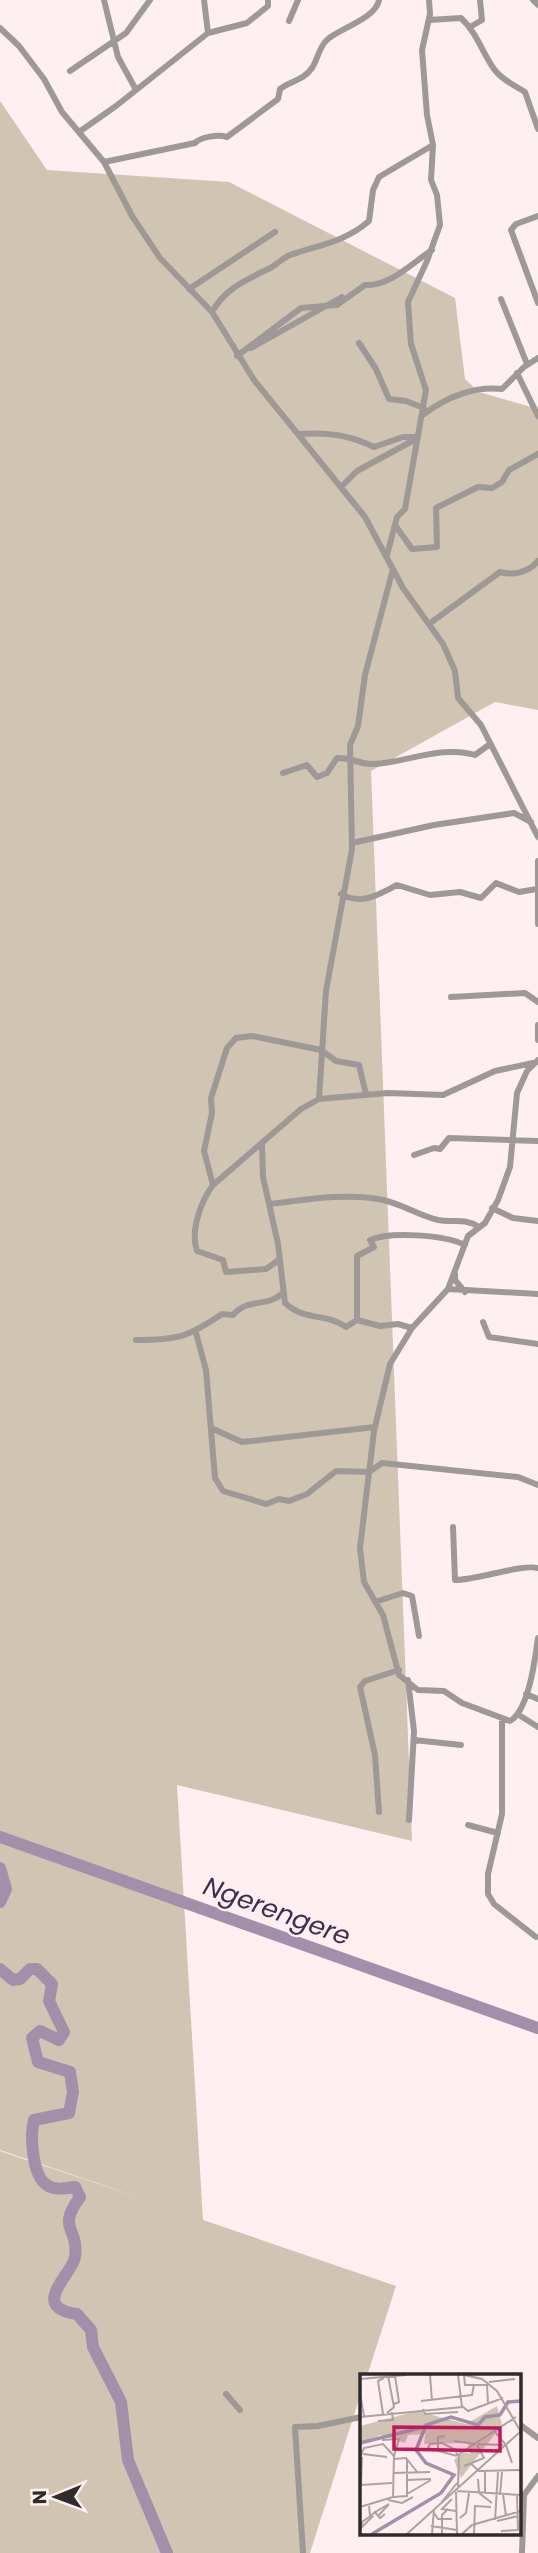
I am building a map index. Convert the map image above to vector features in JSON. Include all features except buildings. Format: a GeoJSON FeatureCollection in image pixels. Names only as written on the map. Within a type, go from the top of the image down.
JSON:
{"type":"FeatureCollection","features":[{"type":"Feature","properties":{"kind":"street"},"geometry":{"type":"LineString","coordinates":[[104,0],[118,57],[135,88]]}},
{"type":"Feature","properties":{"kind":"street"},"geometry":{"type":"LineString","coordinates":[[70,71],[126,33],[150,0]]}},
{"type":"Feature","properties":{"kind":"street"},"geometry":{"type":"LineString","coordinates":[[204,0],[208,33]]}},
{"type":"Feature","properties":{"kind":"street"},"geometry":{"type":"LineString","coordinates":[[79,131],[116,106],[135,88],[208,33],[247,23],[268,6],[268,0]]}},
{"type":"Feature","properties":{"kind":"street"},"geometry":{"type":"LineString","coordinates":[[289,21],[298,0]]}},
{"type":"Feature","properties":{"kind":"street"},"geometry":{"type":"LineString","coordinates":[[104,162],[195,144],[199,139],[229,136],[278,99],[280,89],[299,81],[311,69],[325,41],[368,15],[377,8],[379,0]]}},
{"type":"Feature","properties":{"kind":"street"},"geometry":{"type":"LineString","coordinates":[[387,555],[395,525],[405,509],[426,387],[411,344],[408,302],[432,250],[440,216],[438,195],[431,180],[433,145],[427,115],[422,50],[429,20],[429,0]]}},
{"type":"Feature","properties":{"kind":"street"},"geometry":{"type":"LineString","coordinates":[[470,27],[482,20],[480,0]]}},
{"type":"Feature","properties":{"kind":"street"},"geometry":{"type":"LineString","coordinates":[[533,0],[538,5]]}},
{"type":"Feature","properties":{"kind":"street"},"geometry":{"type":"LineString","coordinates":[[429,20],[461,18],[470,27],[494,69],[508,83],[524,92],[538,129]]}},
{"type":"Feature","properties":{"kind":"street"},"geometry":{"type":"LineString","coordinates":[[0,29],[40,73],[62,112],[104,162],[144,235],[160,258],[212,312],[237,356],[365,517],[455,671],[458,698],[474,713],[538,836]]}},
{"type":"Feature","properties":{"kind":"street"},"geometry":{"type":"LineString","coordinates":[[212,312],[223,294],[244,280],[290,255],[348,237],[363,227],[369,221],[373,190],[379,177],[433,145]]}},
{"type":"Feature","properties":{"kind":"street"},"geometry":{"type":"LineString","coordinates":[[538,216],[516,224],[511,230],[538,303]]}},
{"type":"Feature","properties":{"kind":"street"},"geometry":{"type":"LineString","coordinates":[[189,289],[209,273],[275,232]]}},
{"type":"Feature","properties":{"kind":"street"},"geometry":{"type":"LineString","coordinates":[[237,356],[291,314],[306,306],[337,305],[365,285],[377,286],[432,250]]}},
{"type":"Feature","properties":{"kind":"street"},"geometry":{"type":"LineString","coordinates":[[322,306],[342,297]]}},
{"type":"Feature","properties":{"kind":"street"},"geometry":{"type":"LineString","coordinates":[[501,299],[527,365]]}},
{"type":"Feature","properties":{"kind":"street"},"geometry":{"type":"LineString","coordinates":[[359,343],[376,369],[389,399],[406,401],[423,412]]}},
{"type":"Feature","properties":{"kind":"street"},"geometry":{"type":"LineString","coordinates":[[423,412],[481,387],[502,389],[517,373],[538,358]]}},
{"type":"Feature","properties":{"kind":"street"},"geometry":{"type":"LineString","coordinates":[[517,373],[538,416]]}},
{"type":"Feature","properties":{"kind":"street"},"geometry":{"type":"LineString","coordinates":[[300,434],[329,432],[358,439],[374,447],[403,437],[418,438]]}},
{"type":"Feature","properties":{"kind":"street"},"geometry":{"type":"LineString","coordinates":[[341,487],[357,471],[418,438]]}},
{"type":"Feature","properties":{"kind":"street"},"geometry":{"type":"LineString","coordinates":[[395,525],[412,549],[437,547],[436,509],[478,487],[492,488],[502,482],[509,470],[538,454]]}},
{"type":"Feature","properties":{"kind":"street"},"geometry":{"type":"LineString","coordinates":[[429,624],[500,572],[507,574],[531,569],[538,561]]}},
{"type":"Feature","properties":{"kind":"street"},"geometry":{"type":"LineString","coordinates":[[320,1099],[326,991],[352,843],[350,742],[358,726],[365,675],[393,569]]}},
{"type":"Feature","properties":{"kind":"street"},"geometry":{"type":"LineString","coordinates":[[284,773],[307,765],[317,776],[327,773],[337,758],[349,757],[370,765],[456,749],[475,755],[490,744]]}},
{"type":"Feature","properties":{"kind":"street"},"geometry":{"type":"LineString","coordinates":[[352,843],[434,825],[514,813],[531,822]]}},
{"type":"Feature","properties":{"kind":"street"},"geometry":{"type":"LineString","coordinates":[[538,861],[538,924]]}},
{"type":"Feature","properties":{"kind":"street"},"geometry":{"type":"LineString","coordinates":[[341,894],[348,899],[368,899],[403,885],[430,895],[460,892],[481,898],[496,883],[519,892],[537,889]]}},
{"type":"Feature","properties":{"kind":"street"},"geometry":{"type":"LineString","coordinates":[[450,997],[525,993],[538,1002]]}},
{"type":"Feature","properties":{"kind":"street"},"geometry":{"type":"LineString","coordinates":[[538,1025],[538,1040]]}},
{"type":"Feature","properties":{"kind":"street"},"geometry":{"type":"LineString","coordinates":[[213,1185],[205,1161],[205,1141],[216,1080],[232,1041],[251,1037],[321,1050],[336,1061],[359,1065],[366,1094]]}},
{"type":"Feature","properties":{"kind":"street"},"geometry":{"type":"LineString","coordinates":[[280,1259],[266,1269],[226,1272],[222,1260],[197,1251],[195,1243],[203,1198],[213,1185],[301,1109],[320,1099],[366,1094],[443,1095],[495,1071],[536,1061]]}},
{"type":"Feature","properties":{"kind":"street"},"geometry":{"type":"LineString","coordinates":[[536,1061],[517,1093],[514,1139],[505,1185],[479,1227],[468,1236],[448,1289],[412,1328],[390,1364],[375,1427],[360,1560],[364,1582],[392,1641],[399,1675],[418,1690],[444,1691],[510,1721],[519,1715],[538,1638]]}},
{"type":"Feature","properties":{"kind":"street"},"geometry":{"type":"LineString","coordinates":[[414,1155],[440,1149],[449,1138],[538,1140]]}},
{"type":"Feature","properties":{"kind":"street"},"geometry":{"type":"LineString","coordinates":[[262,1144],[263,1177],[280,1259],[285,1303]]}},
{"type":"Feature","properties":{"kind":"street"},"geometry":{"type":"LineString","coordinates":[[270,1204],[329,1198],[376,1198],[408,1207],[435,1219],[453,1218],[479,1227]]}},
{"type":"Feature","properties":{"kind":"street"},"geometry":{"type":"LineString","coordinates":[[492,1208],[506,1216],[538,1221]]}},
{"type":"Feature","properties":{"kind":"street"},"geometry":{"type":"LineString","coordinates":[[357,1320],[357,1256],[374,1247],[370,1240],[387,1235],[418,1236],[455,1240],[464,1245]]}},
{"type":"Feature","properties":{"kind":"street"},"geometry":{"type":"LineString","coordinates":[[454,1269],[455,1280],[465,1292]]}},
{"type":"Feature","properties":{"kind":"street"},"geometry":{"type":"LineString","coordinates":[[448,1289],[538,1294]]}},
{"type":"Feature","properties":{"kind":"street"},"geometry":{"type":"LineString","coordinates":[[275,1300],[283,1293]]}},
{"type":"Feature","properties":{"kind":"street"},"geometry":{"type":"LineString","coordinates":[[136,1340],[196,1333],[222,1314],[233,1315],[243,1304],[275,1300],[307,1316],[330,1317],[346,1326],[357,1320],[380,1326],[398,1324],[412,1328]]}},
{"type":"Feature","properties":{"kind":"street"},"geometry":{"type":"LineString","coordinates":[[483,1322],[489,1337],[538,1344]]}},
{"type":"Feature","properties":{"kind":"street"},"geometry":{"type":"LineString","coordinates":[[196,1333],[206,1370],[218,1487],[223,1492],[266,1504],[279,1499],[296,1500],[336,1471],[369,1472],[382,1463],[518,1477],[538,1485]]}},
{"type":"Feature","properties":{"kind":"street"},"geometry":{"type":"LineString","coordinates":[[211,1428],[242,1442],[375,1427]]}},
{"type":"Feature","properties":{"kind":"street"},"geometry":{"type":"LineString","coordinates":[[453,1527],[455,1580],[506,1573],[530,1566],[538,1568]]}},
{"type":"Feature","properties":{"kind":"street"},"geometry":{"type":"LineString","coordinates":[[375,1602],[403,1593],[412,1596],[419,1636]]}},
{"type":"Feature","properties":{"kind":"street"},"geometry":{"type":"LineString","coordinates":[[379,1812],[375,1755],[360,1687],[365,1681],[398,1670]]}},
{"type":"Feature","properties":{"kind":"street"},"geometry":{"type":"LineString","coordinates":[[408,1680],[414,1740],[409,1821]]}},
{"type":"Feature","properties":{"kind":"street"},"geometry":{"type":"LineString","coordinates":[[526,1694],[538,1699]]}},
{"type":"Feature","properties":{"kind":"street"},"geometry":{"type":"LineString","coordinates":[[519,1715],[538,1727]]}},
{"type":"Feature","properties":{"kind":"street"},"geometry":{"type":"LineString","coordinates":[[502,1719],[502,1799],[498,1833],[488,1874],[490,1898],[536,1937]]}},
{"type":"Feature","properties":{"kind":"street"},"geometry":{"type":"LineString","coordinates":[[414,1740],[461,1745]]}},
{"type":"Feature","properties":{"kind":"street"},"geometry":{"type":"LineString","coordinates":[[468,1825],[498,1833]]}},
{"type":"Feature","properties":{"kind":"street"},"geometry":{"type":"LineString","coordinates":[[226,2394],[240,2410]]}},
{"type":"Feature","properties":{"kind":"street"},"geometry":{"type":"LineString","coordinates":[[303,2553],[294,2429],[360,2417]]}},
{"type":"Feature","properties":{"kind":"street"},"geometry":{"type":"LineString","coordinates":[[520,2425],[538,2438]]}},
{"type":"Feature","properties":{"kind":"street"},"geometry":{"type":"LineString","coordinates":[[522,2553],[524,2495],[538,2476]]}},
{"type":"Feature","properties":{"kind":"shaded area"},"geometry":{"type":"Polygon","coordinates":[[[0,101],[47,170],[229,182],[455,298],[465,379],[479,392],[538,409],[538,710],[495,702],[371,771],[412,1841],[177,1785],[203,2220],[396,2286],[368,2374],[360,2374],[360,2396],[310,2553],[0,2553],[0,2151],[155,2203],[0,2150],[0,101]]]}},
{"type":"Feature","properties":{"kind":"waterway","name":"Ngerengere"},"geometry":{"type":"LineString","coordinates":[[0,1837],[538,2028]]}},
{"type":"Feature","properties":{"kind":"waterway"},"geometry":{"type":"LineString","coordinates":[[0,1868],[6,1889],[0,1902]]}},
{"type":"Feature","properties":{"kind":"waterway"},"geometry":{"type":"LineString","coordinates":[[0,1969],[13,1980],[20,1979],[30,1969],[37,1969],[52,1984],[49,2001],[64,2032],[59,2040],[40,2031],[32,2038],[38,2062],[70,2072],[73,2092],[69,2113],[34,2120],[33,2155],[38,2173],[47,2185],[57,2189],[75,2187],[80,2197],[69,2222],[75,2257],[54,2297],[56,2305],[77,2314],[91,2330],[93,2347],[121,2402],[128,2460],[167,2553]]}}]}
